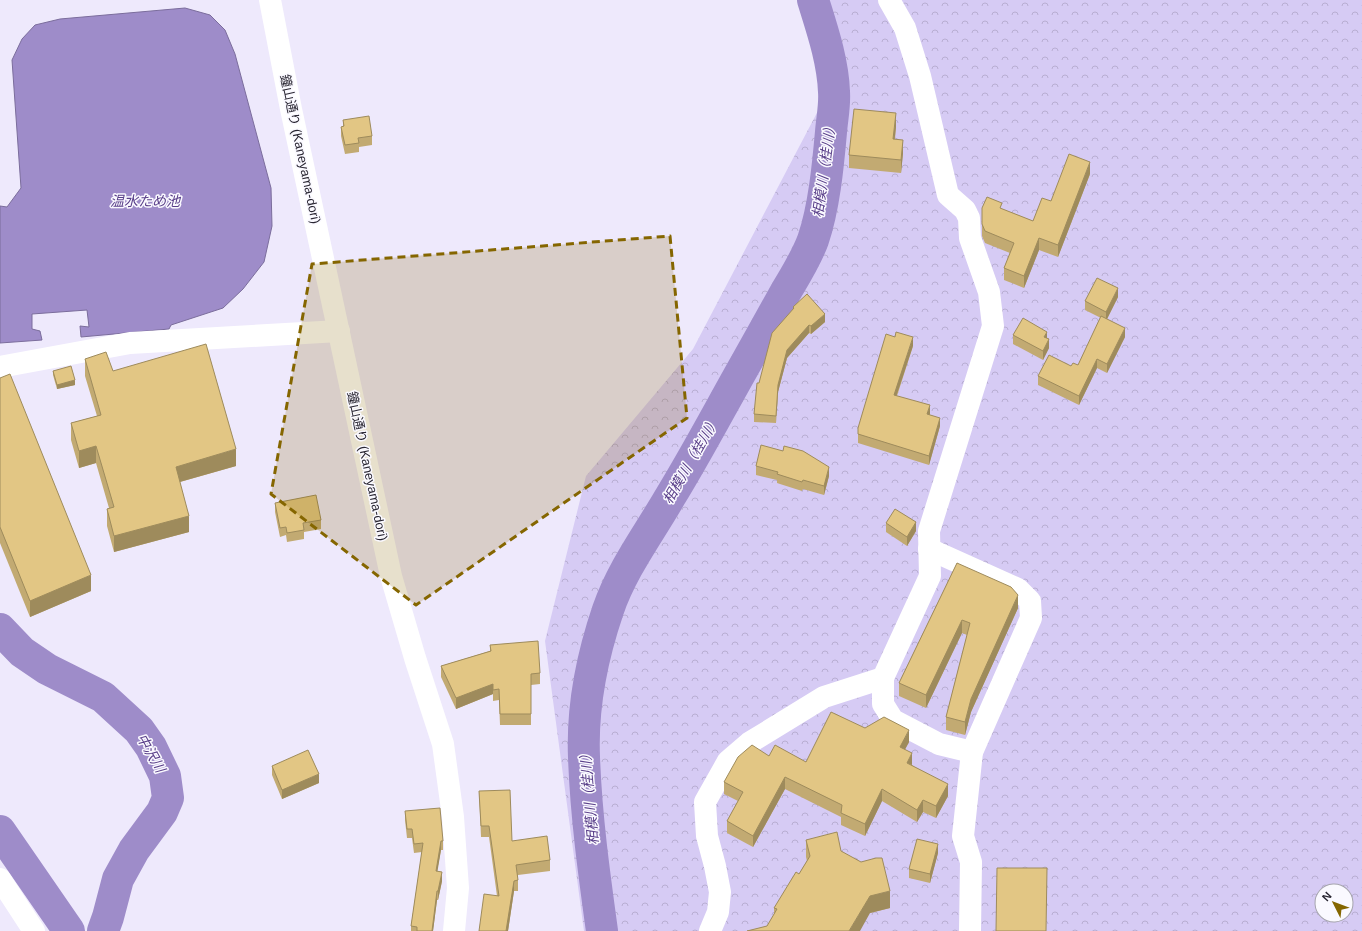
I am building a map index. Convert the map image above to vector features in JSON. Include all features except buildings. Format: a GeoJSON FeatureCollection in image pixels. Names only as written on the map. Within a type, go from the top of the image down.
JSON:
{"type":"FeatureCollection","features":[{"type":"Feature","properties":{"kind":"street","name":"鐘山通り (Kaneyama-dori)"},"geometry":{"type":"LineString","coordinates":[[270,0],[391,576],[415,658],[443,744],[454,817],[458,888],[454,931]]}},
{"type":"Feature","properties":{"kind":"street"},"geometry":{"type":"LineString","coordinates":[[889,0],[905,28],[920,76],[948,195],[965,210],[969,218],[970,238],[989,292],[994,326],[929,531],[930,576],[883,678],[882,704],[893,720],[939,744],[972,752]]}},
{"type":"Feature","properties":{"kind":"street"},"geometry":{"type":"LineString","coordinates":[[0,367],[130,343],[339,330]]}},
{"type":"Feature","properties":{"kind":"street"},"geometry":{"type":"LineString","coordinates":[[929,549],[1018,589],[1030,601],[1031,618],[972,752],[963,836],[971,862],[970,931]]}},
{"type":"Feature","properties":{"kind":"street"},"geometry":{"type":"LineString","coordinates":[[710,931],[718,912],[720,892],[707,836],[705,802],[728,761],[749,743],[824,697],[883,678]]}},
{"type":"Feature","properties":{"kind":"street"},"geometry":{"type":"LineString","coordinates":[[0,879],[34,931]]}},
{"type":"Feature","properties":{"kind":"highlighted area"},"geometry":{"type":"Polygon","coordinates":[[[670,236],[687,418],[416,605],[271,494],[312,264],[670,236]]]}},
{"type":"Feature","properties":{"kind":"green space"},"geometry":{"type":"Polygon","coordinates":[[[829,0],[1362,0],[1362,931],[584,931],[545,641],[586,476],[693,349],[820,107],[829,0]]]}},
{"type":"Feature","properties":{"kind":"water","name":"温水ため池"},"geometry":{"type":"Polygon","coordinates":[[[185,8],[210,15],[225,30],[235,54],[271,188],[272,226],[264,262],[243,289],[223,308],[171,325],[169,329],[81,337],[80,326],[89,327],[87,310],[32,314],[32,329],[40,331],[42,340],[0,343],[0,206],[7,207],[21,188],[12,60],[22,39],[35,25],[60,19],[185,8]]]}},
{"type":"Feature","properties":{"kind":"waterway","name":"相模川（桂川）"},"geometry":{"type":"LineString","coordinates":[[602,931],[588,822],[584,757],[586,701],[597,646],[608,610],[620,580],[699,447],[800,267],[813,240],[817,228],[825,187],[834,107],[832,69],[813,0]]}},
{"type":"Feature","properties":{"kind":"waterway","name":"中沢川"},"geometry":{"type":"LineString","coordinates":[[0,629],[22,652],[47,669],[103,697],[139,730],[151,747],[165,776],[168,798],[162,812],[134,850],[118,879],[103,931]]}},
{"type":"Feature","properties":{"kind":"waterway","name":"中沢川"},"geometry":{"type":"LineString","coordinates":[[0,831],[69,931]]}}]}
